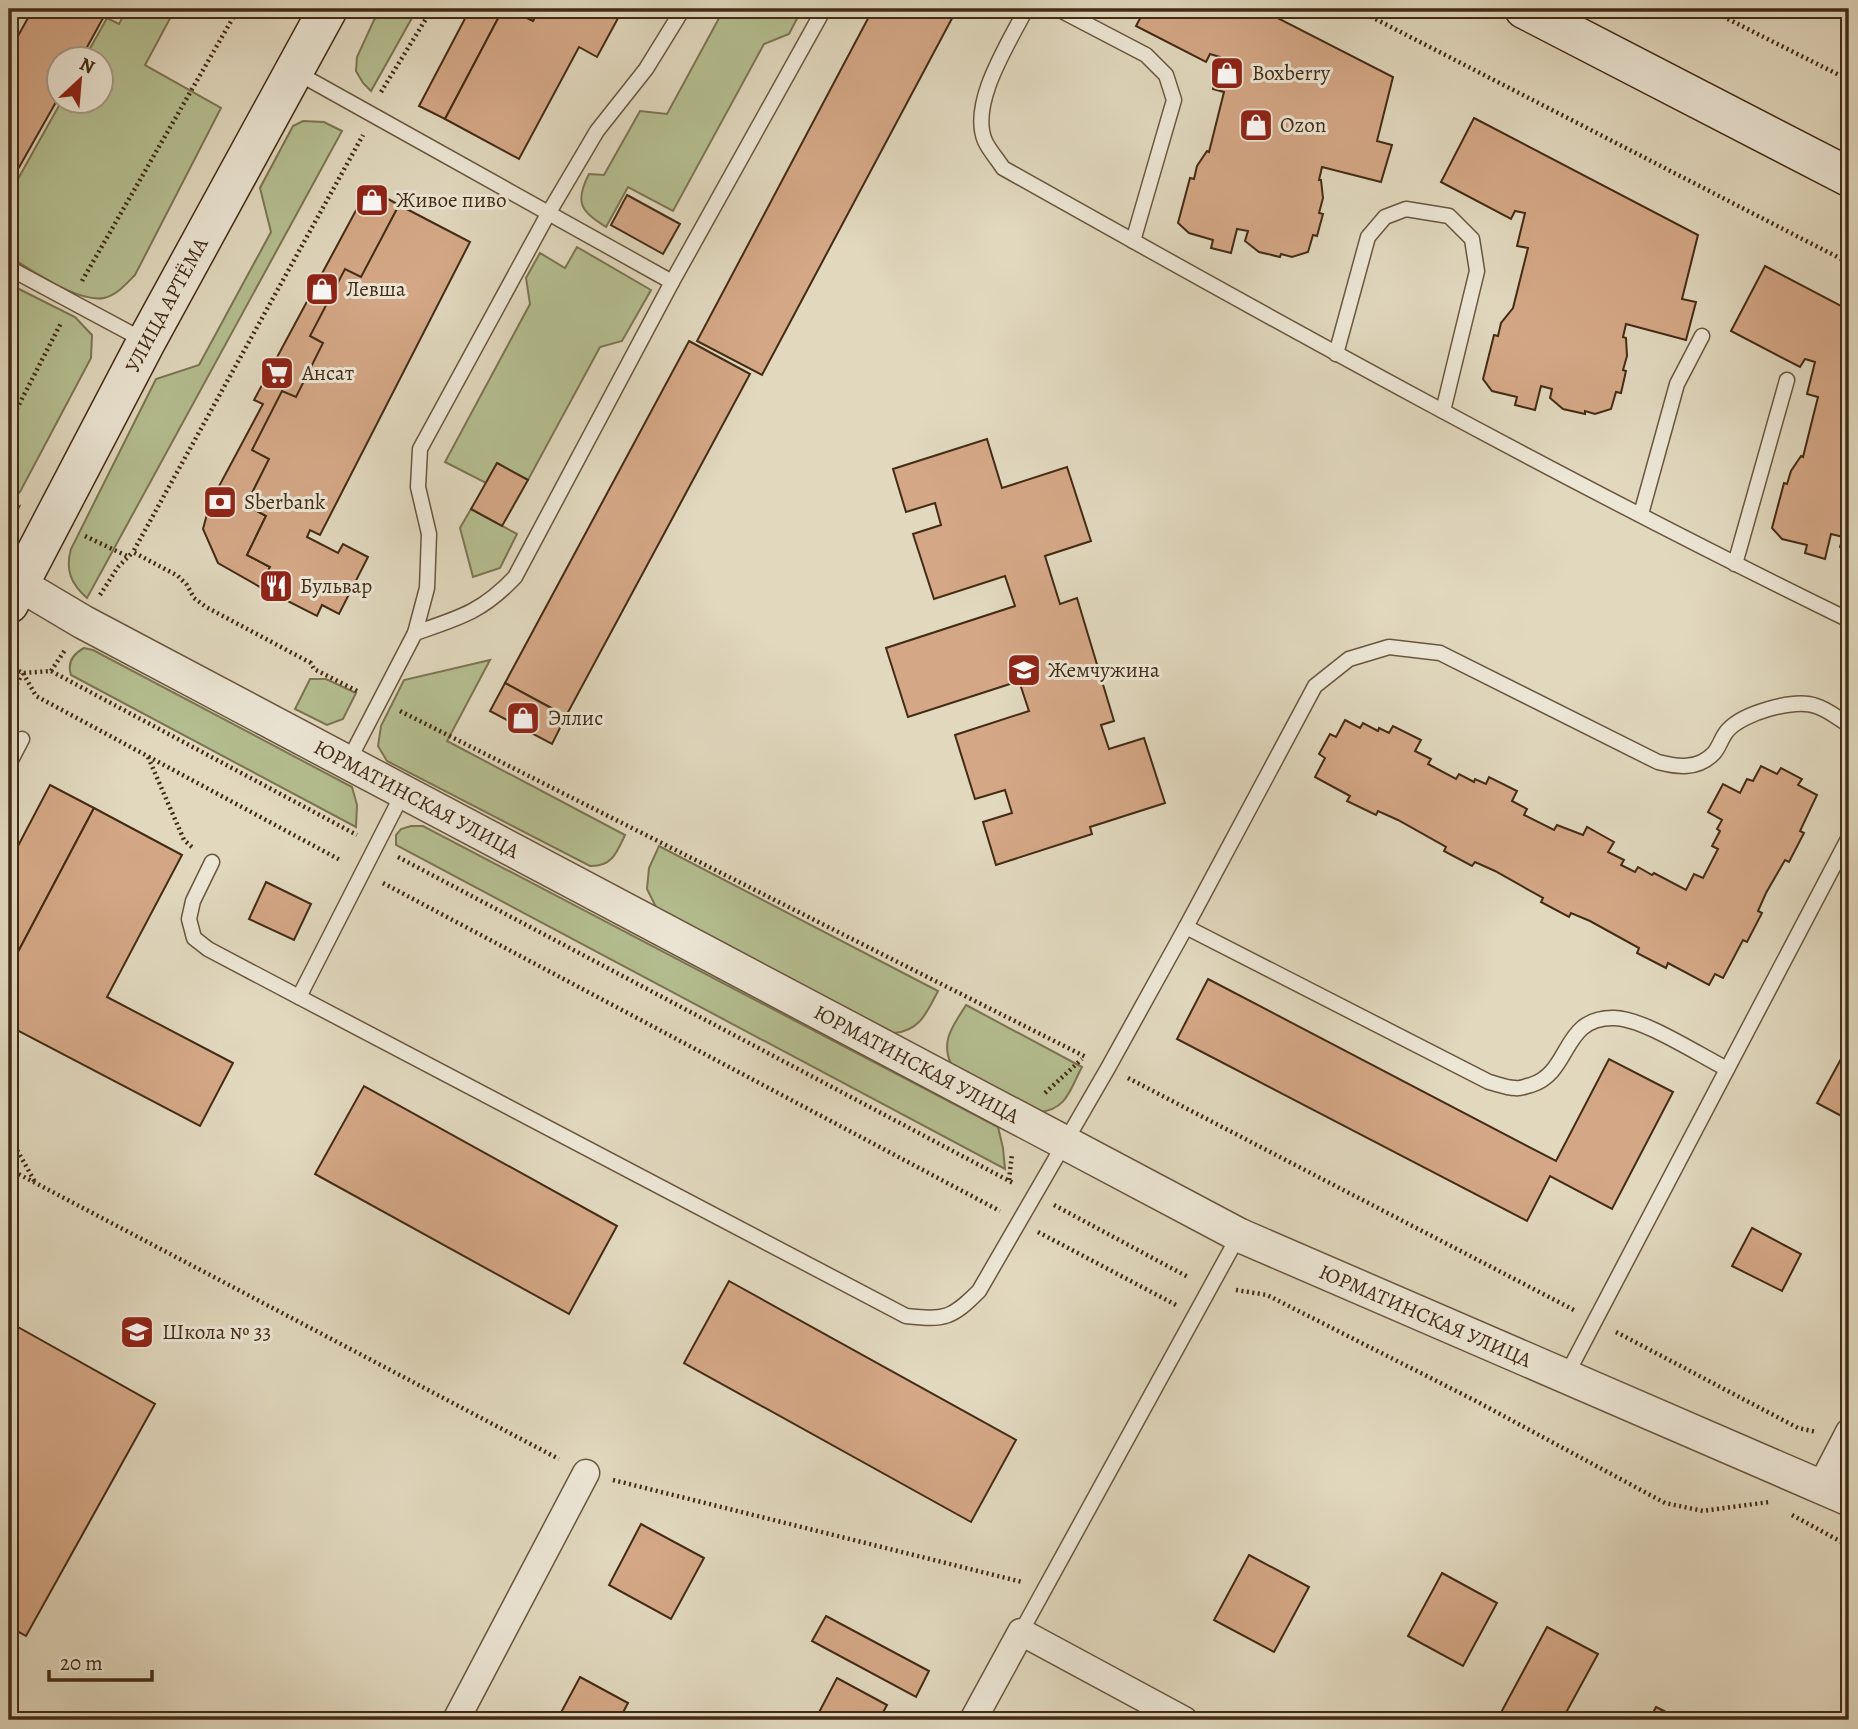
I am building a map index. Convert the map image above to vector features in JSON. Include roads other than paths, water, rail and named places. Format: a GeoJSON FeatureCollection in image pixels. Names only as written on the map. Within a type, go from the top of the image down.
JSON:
{"type":"FeatureCollection","features":[{"type":"Feature","properties":{"kind":"main road","name":"УЛИЦА АРТЁМА"},"geometry":{"type":"LineString","coordinates":[[12,589],[328,9]]}},
{"type":"Feature","properties":{"kind":"main road"},"geometry":{"type":"LineString","coordinates":[[1548,14],[1849,177]]}},
{"type":"Feature","properties":{"kind":"street","name":"ЮРМАТИНСКАЯ УЛИЦА"},"geometry":{"type":"LineString","coordinates":[[12,589],[83,622],[1239,1235],[1835,1493]]}},
{"type":"Feature","properties":{"kind":"street"},"geometry":{"type":"LineString","coordinates":[[1835,1493],[1849,1433]]}},
{"type":"Feature","properties":{"kind":"street"},"geometry":{"type":"LineString","coordinates":[[456,1720],[586,1473]]}},
{"type":"Feature","properties":{"kind":"street"},"geometry":{"type":"LineString","coordinates":[[974,1720],[1021,1632],[1184,1720]]}},
{"type":"Feature","properties":{"kind":"lane"},"geometry":{"type":"LineString","coordinates":[[348,762],[415,633],[427,588],[429,534],[418,487],[420,449],[548,214],[597,131],[646,69],[683,9]]}},
{"type":"Feature","properties":{"kind":"lane"},"geometry":{"type":"LineString","coordinates":[[415,633],[471,614],[500,593],[515,577],[672,282],[824,9]]}},
{"type":"Feature","properties":{"kind":"lane"},"geometry":{"type":"LineString","coordinates":[[1026,9],[986,94],[980,113],[985,140],[1003,168],[1336,354],[1735,564],[1849,620]]}},
{"type":"Feature","properties":{"kind":"lane"},"geometry":{"type":"LineString","coordinates":[[1058,9],[1146,55],[1166,75],[1174,100],[1133,241]]}},
{"type":"Feature","properties":{"kind":"lane"},"geometry":{"type":"LineString","coordinates":[[294,71],[672,282]]}},
{"type":"Feature","properties":{"kind":"lane"},"geometry":{"type":"LineString","coordinates":[[1336,354],[1368,237],[1385,217],[1406,209],[1450,216],[1472,239],[1477,271],[1443,411]]}},
{"type":"Feature","properties":{"kind":"lane"},"geometry":{"type":"LineString","coordinates":[[9,268],[146,342]]}},
{"type":"Feature","properties":{"kind":"lane"},"geometry":{"type":"LineString","coordinates":[[1641,514],[1676,384],[1702,336]]}},
{"type":"Feature","properties":{"kind":"lane"},"geometry":{"type":"LineString","coordinates":[[1735,564],[1787,380]]}},
{"type":"Feature","properties":{"kind":"lane"},"geometry":{"type":"LineString","coordinates":[[212,862],[193,901],[189,919],[194,938],[208,949],[906,1316],[934,1319],[959,1311],[979,1291],[1108,1068],[1315,686],[1349,659],[1389,647],[1440,653],[1658,762],[1679,768],[1699,763],[1713,754],[1729,728],[1772,708],[1794,704],[1815,705],[1849,724]]}},
{"type":"Feature","properties":{"kind":"lane"},"geometry":{"type":"LineString","coordinates":[[9,764],[22,739]]}},
{"type":"Feature","properties":{"kind":"lane"},"geometry":{"type":"LineString","coordinates":[[299,997],[404,792]]}},
{"type":"Feature","properties":{"kind":"lane"},"geometry":{"type":"LineString","coordinates":[[1566,1376],[1849,838]]}},
{"type":"Feature","properties":{"kind":"lane"},"geometry":{"type":"LineString","coordinates":[[1186,927],[1489,1082],[1517,1089],[1539,1082],[1556,1067],[1575,1033],[1595,1019],[1616,1017],[1642,1025],[1727,1069]]}},
{"type":"Feature","properties":{"kind":"lane"},"geometry":{"type":"LineString","coordinates":[[1021,1632],[1239,1235]]}},
{"type":"Feature","properties":{"kind":"place","name":"Boxberry"},"geometry":{"type":"Point","coordinates":[1227,73]}},
{"type":"Feature","properties":{"kind":"place","name":"Ozon"},"geometry":{"type":"Point","coordinates":[1256,125]}},
{"type":"Feature","properties":{"kind":"place","name":"Живое пиво"},"geometry":{"type":"Point","coordinates":[372,200]}},
{"type":"Feature","properties":{"kind":"place","name":"Левша"},"geometry":{"type":"Point","coordinates":[322,289]}},
{"type":"Feature","properties":{"kind":"place","name":"Ансат"},"geometry":{"type":"Point","coordinates":[277,373]}},
{"type":"Feature","properties":{"kind":"place","name":"Sberbank"},"geometry":{"type":"Point","coordinates":[220,502]}},
{"type":"Feature","properties":{"kind":"place","name":"Бульвар"},"geometry":{"type":"Point","coordinates":[276,586]}},
{"type":"Feature","properties":{"kind":"place","name":"Жемчужина"},"geometry":{"type":"Point","coordinates":[1024,670]}},
{"type":"Feature","properties":{"kind":"place","name":"Эллис"},"geometry":{"type":"Point","coordinates":[523,718]}},
{"type":"Feature","properties":{"kind":"place","name":"Школа № 33"},"geometry":{"type":"Point","coordinates":[137,1332]}}]}
